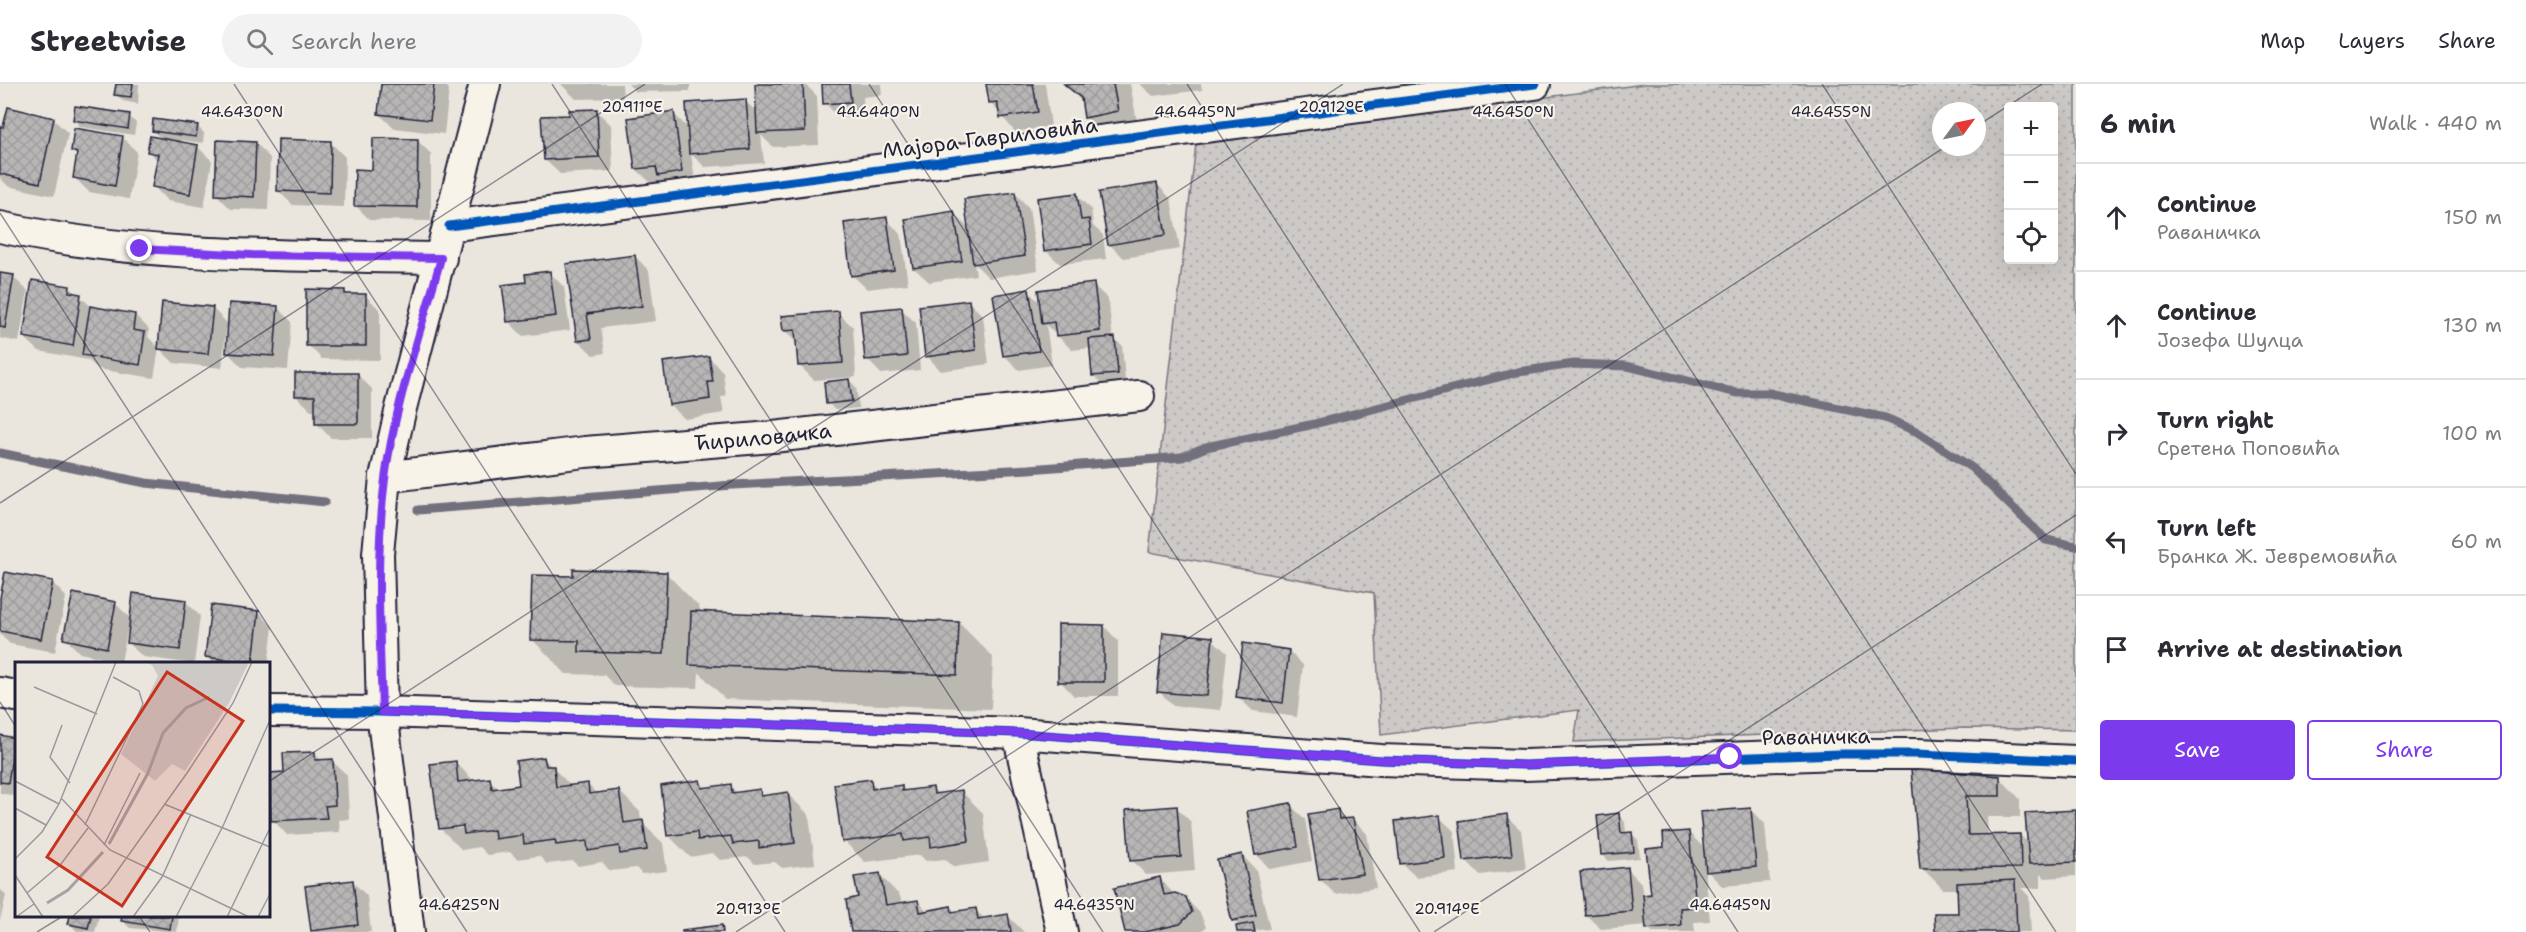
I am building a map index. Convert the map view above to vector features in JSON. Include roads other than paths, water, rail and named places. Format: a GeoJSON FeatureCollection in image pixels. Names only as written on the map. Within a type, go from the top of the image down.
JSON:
{"type":"FeatureCollection","features":[{"type":"Feature","properties":{"kind":"street"},"geometry":{"type":"LineString","coordinates":[[409,932],[382,712],[378,555],[385,477],[400,408],[450,226],[485,84]]}},
{"type":"Feature","properties":{"kind":"street","name":"Мајора Гавриловића"},"geometry":{"type":"LineString","coordinates":[[450,226],[1535,84]]}},
{"type":"Feature","properties":{"kind":"street"},"geometry":{"type":"LineString","coordinates":[[0,227],[140,249],[252,255],[441,258]]}},
{"type":"Feature","properties":{"kind":"street","name":"Ћириловачка"},"geometry":{"type":"LineString","coordinates":[[385,477],[585,452],[773,437],[1139,396]]}},
{"type":"Feature","properties":{"kind":"street"},"geometry":{"type":"LineString","coordinates":[[0,693],[15,696]]}},
{"type":"Feature","properties":{"kind":"street","name":"Раваничка"},"geometry":{"type":"LineString","coordinates":[[270,711],[382,712],[1018,733],[1381,760],[1525,765],[1839,754],[1918,754],[2076,760]]}},
{"type":"Feature","properties":{"kind":"street"},"geometry":{"type":"LineString","coordinates":[[1018,733],[1062,932]]}},
{"type":"Feature","properties":{"kind":"waterway"},"geometry":{"type":"LineString","coordinates":[[418,510],[733,485],[1029,469],[1182,457],[1206,447],[1310,425],[1518,372],[1574,364],[1627,366],[1737,393],[1769,393],[1885,418],[1916,431],[1972,468],[2046,540],[2076,546]]}},
{"type":"Feature","properties":{"kind":"waterway"},"geometry":{"type":"LineString","coordinates":[[0,453],[146,483],[325,502]]}}]}
